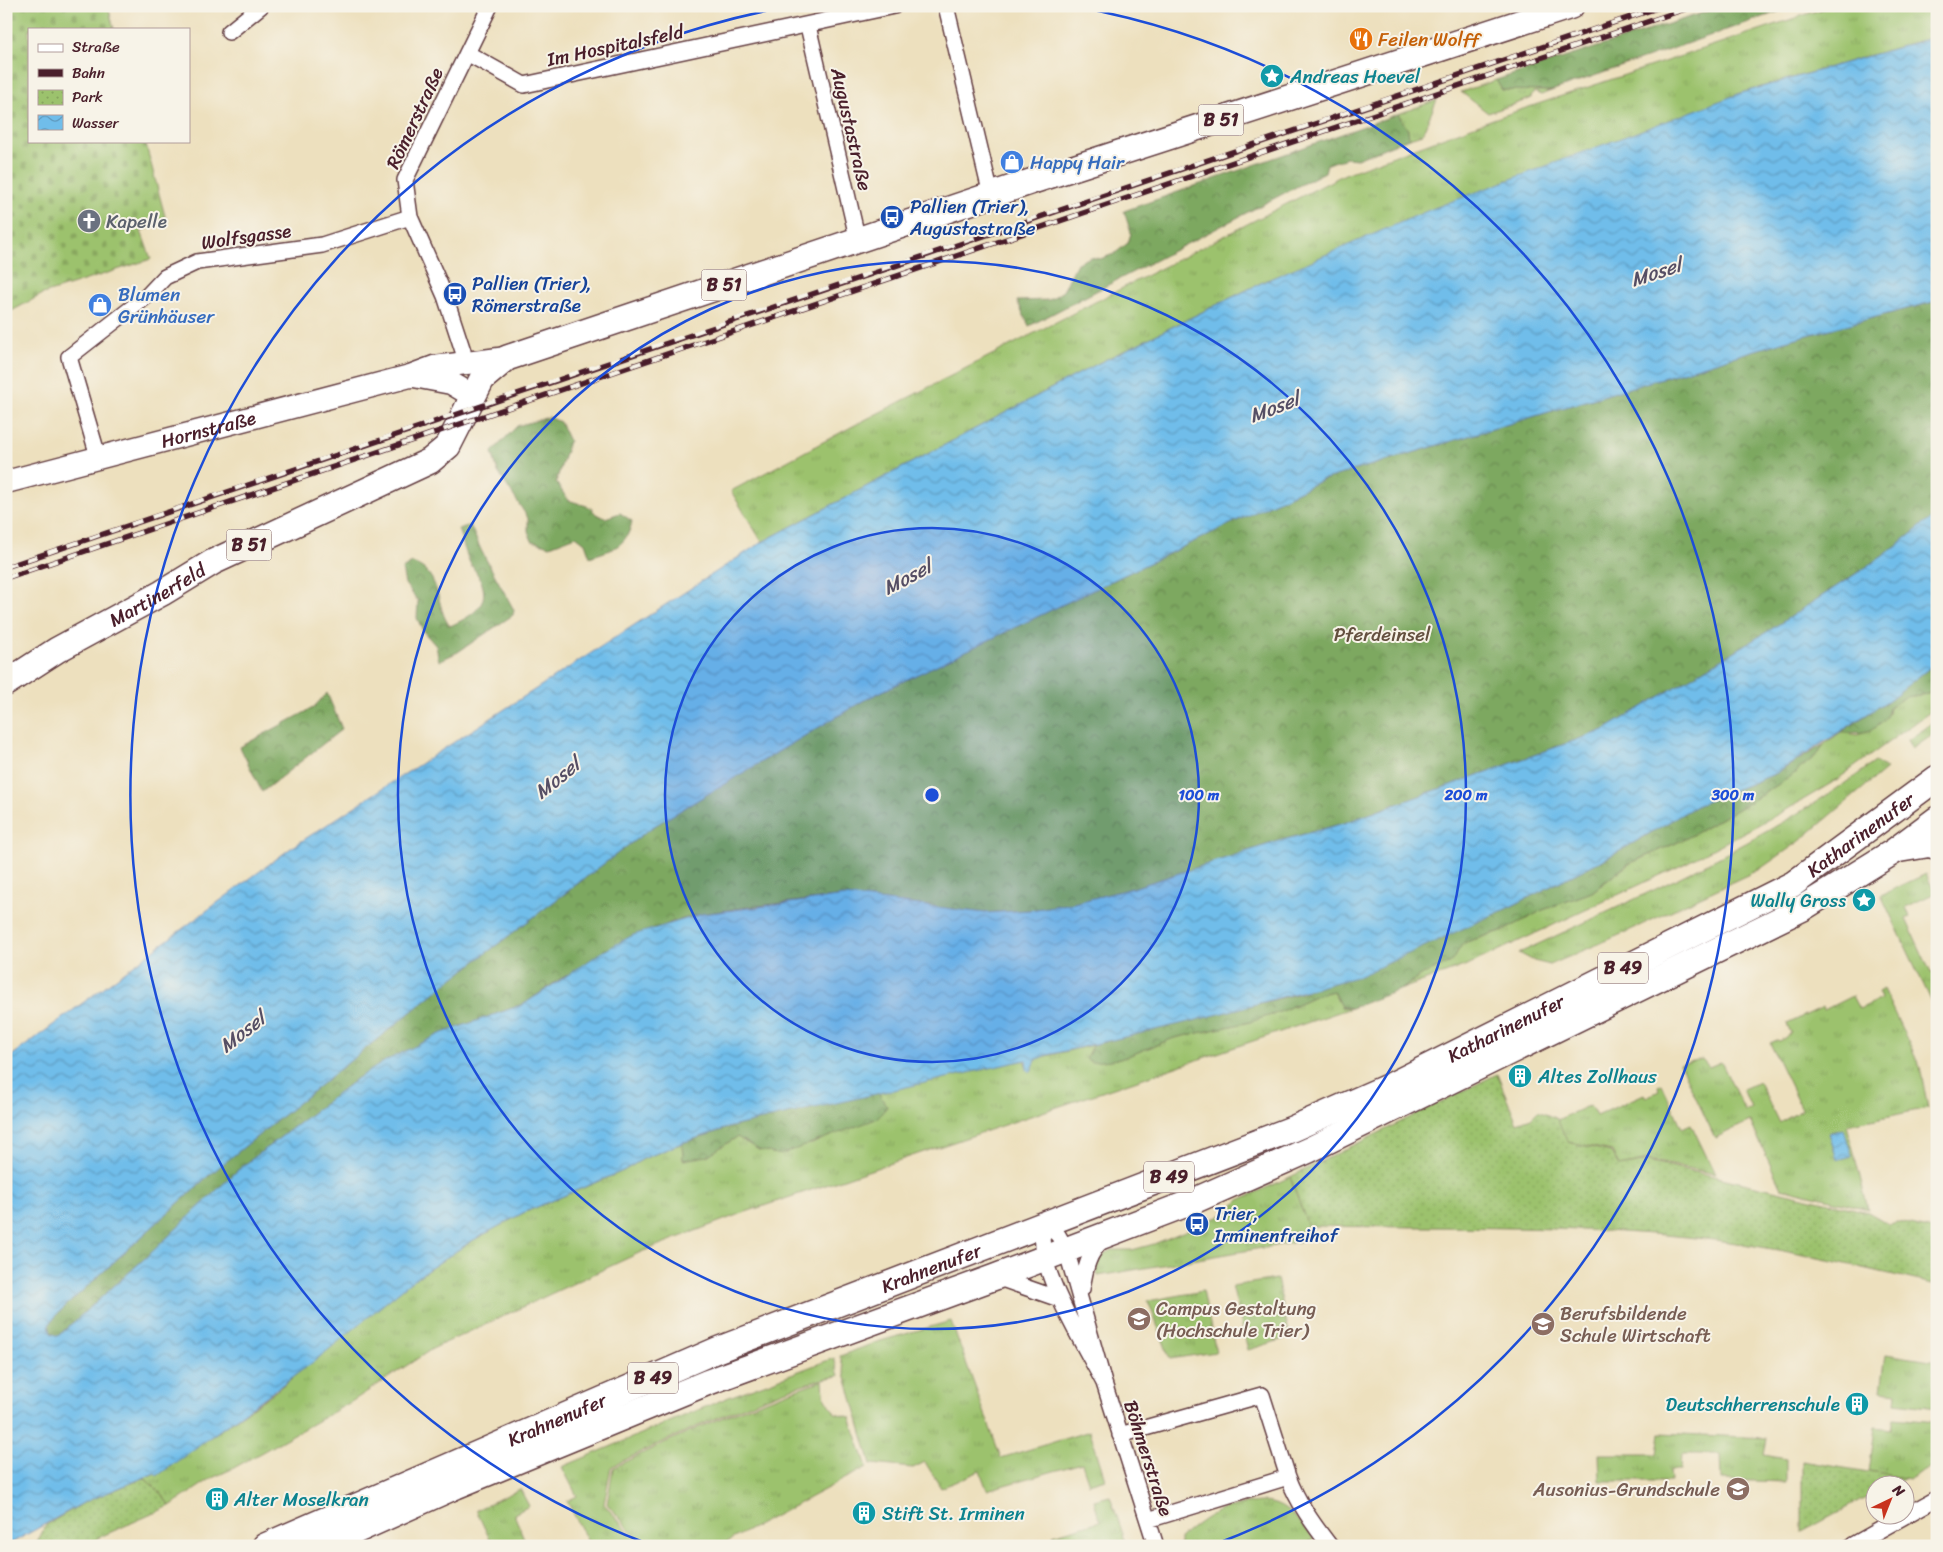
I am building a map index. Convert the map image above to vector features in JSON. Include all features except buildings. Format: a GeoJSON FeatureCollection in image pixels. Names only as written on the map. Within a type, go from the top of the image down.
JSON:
{"type":"FeatureCollection","features":[{"type":"Feature","properties":{"kind":"main road","name":"B 51"},"geometry":{"type":"LineString","coordinates":[[473,396],[485,375],[507,358],[1571,6]]}},
{"type":"Feature","properties":{"kind":"main road","name":"Martinerfeld"},"geometry":{"type":"LineString","coordinates":[[6,683],[57,650],[162,593],[213,562],[430,462],[448,446],[473,396]]}},
{"type":"Feature","properties":{"kind":"main road","name":"Katharinenufer"},"geometry":{"type":"LineString","coordinates":[[1046,1225],[1292,1129],[1394,1084],[1667,946],[1734,915],[1793,884],[1937,778]]}},
{"type":"Feature","properties":{"kind":"main road","name":"Katharinenufer"},"geometry":{"type":"LineString","coordinates":[[1055,1254],[1189,1203],[1451,1082],[1801,909],[1893,852],[1937,819]]}},
{"type":"Feature","properties":{"kind":"main road","name":"Krahnenufer"},"geometry":{"type":"LineString","coordinates":[[265,1546],[312,1524],[718,1350],[1046,1225]]}},
{"type":"Feature","properties":{"kind":"main road","name":"Krahnenufer"},"geometry":{"type":"LineString","coordinates":[[322,1546],[456,1486],[706,1383],[1055,1254]]}},
{"type":"Feature","properties":{"kind":"street"},"geometry":{"type":"LineString","coordinates":[[229,32],[261,6]]}},
{"type":"Feature","properties":{"kind":"street","name":"Römerstraße"},"geometry":{"type":"LineString","coordinates":[[464,364],[463,351],[445,296],[410,217],[405,180],[490,6]]}},
{"type":"Feature","properties":{"kind":"street","name":"Im Hospitalsfeld"},"geometry":{"type":"LineString","coordinates":[[468,53],[524,85],[808,26],[894,6]]}},
{"type":"Feature","properties":{"kind":"street"},"geometry":{"type":"LineString","coordinates":[[946,6],[992,196]]}},
{"type":"Feature","properties":{"kind":"street","name":"Augustastraße"},"geometry":{"type":"LineString","coordinates":[[808,26],[858,241]]}},
{"type":"Feature","properties":{"kind":"street","name":"Wolfsgasse"},"geometry":{"type":"LineString","coordinates":[[98,456],[68,357],[147,296],[165,277],[197,262],[322,245],[410,217]]}},
{"type":"Feature","properties":{"kind":"street","name":"Hornstraße"},"geometry":{"type":"LineString","coordinates":[[6,482],[98,456],[410,376],[434,367],[507,358]]}},
{"type":"Feature","properties":{"kind":"street"},"geometry":{"type":"LineString","coordinates":[[451,383],[461,374],[464,364]]}},
{"type":"Feature","properties":{"kind":"street","name":"Hornstraße"},"geometry":{"type":"LineString","coordinates":[[410,376],[451,383],[473,396]]}},
{"type":"Feature","properties":{"kind":"street"},"geometry":{"type":"LineString","coordinates":[[1893,852],[1929,846],[1937,848]]}},
{"type":"Feature","properties":{"kind":"street","name":"Böhmerstraße"},"geometry":{"type":"LineString","coordinates":[[1104,1383],[1059,1299],[1055,1254],[1058,1235],[1046,1225],[1042,1236],[1055,1254],[1081,1296],[1104,1383],[1156,1546]]}},
{"type":"Feature","properties":{"kind":"street","name":"Böhmerstraße"},"geometry":{"type":"LineString","coordinates":[[1081,1296],[1085,1269],[1090,1255],[1102,1241],[1117,1230]]}},
{"type":"Feature","properties":{"kind":"street"},"geometry":{"type":"LineString","coordinates":[[995,1277],[1059,1299]]}},
{"type":"Feature","properties":{"kind":"street"},"geometry":{"type":"LineString","coordinates":[[1120,1434],[1262,1395],[1295,1495],[1309,1519],[1330,1546]]}},
{"type":"Feature","properties":{"kind":"street"},"geometry":{"type":"LineString","coordinates":[[1148,1520],[1288,1477]]}},
{"type":"Feature","properties":{"kind":"street"},"geometry":{"type":"LineString","coordinates":[[1853,1545],[1937,1498]]}},
{"type":"Feature","properties":{"kind":"green space"},"geometry":{"type":"Polygon","coordinates":[[[6,6],[108,6],[114,28],[28,28],[28,142],[145,142],[166,220],[141,231],[151,259],[43,294],[6,314],[6,6]]]}},
{"type":"Feature","properties":{"kind":"green space"},"geometry":{"type":"Polygon","coordinates":[[[1724,6],[1795,6],[1551,91],[1502,90],[1496,80],[1724,6]]]}},
{"type":"Feature","properties":{"kind":"green space"},"geometry":{"type":"Polygon","coordinates":[[[1831,6],[1855,6],[1866,10],[1887,6],[1937,6],[1937,36],[1741,93],[1265,281],[1099,363],[762,542],[731,491],[853,426],[1345,174],[1493,119],[1831,6]]]}},
{"type":"Feature","properties":{"kind":"green space"},"geometry":{"type":"Polygon","coordinates":[[[1496,80],[1502,90],[1551,91],[1541,95],[1534,92],[1530,99],[1488,113],[1461,92],[1496,80]]]}},
{"type":"Feature","properties":{"kind":"green space"},"geometry":{"type":"Polygon","coordinates":[[[1437,100],[1422,134],[1409,138],[1408,130],[1398,114],[1437,100]]]}},
{"type":"Feature","properties":{"kind":"green space"},"geometry":{"type":"Polygon","coordinates":[[[1398,114],[1408,130],[1409,138],[1357,159],[1347,158],[1327,164],[1325,172],[1029,326],[1017,301],[1049,300],[1063,291],[1077,263],[1091,257],[1100,259],[1114,254],[1128,243],[1131,233],[1124,211],[1398,114]]]}},
{"type":"Feature","properties":{"kind":"green space","name":"Pferdeinsel"},"geometry":{"type":"Polygon","coordinates":[[[1937,301],[1937,514],[1883,556],[1770,630],[1604,730],[1344,823],[1279,841],[1133,888],[1074,903],[1030,910],[985,913],[845,896],[748,907],[702,914],[672,922],[560,979],[524,1004],[442,1033],[358,1078],[239,1169],[152,1252],[58,1336],[51,1333],[49,1325],[58,1313],[207,1177],[444,985],[651,828],[866,699],[1322,480],[1789,340],[1937,301]]]}},
{"type":"Feature","properties":{"kind":"green space"},"geometry":{"type":"Polygon","coordinates":[[[549,417],[560,422],[569,441],[556,482],[568,500],[590,507],[596,514],[605,518],[620,513],[632,521],[627,536],[618,546],[590,557],[585,543],[576,536],[550,546],[532,541],[528,531],[528,518],[498,472],[492,452],[517,426],[549,417]]]}},
{"type":"Feature","properties":{"kind":"green space"},"geometry":{"type":"Polygon","coordinates":[[[470,525],[482,552],[514,610],[513,615],[458,652],[439,661],[436,646],[423,631],[417,618],[418,601],[405,584],[402,569],[412,563],[429,574],[434,582],[445,619],[450,626],[464,619],[476,611],[483,599],[484,592],[480,578],[468,559],[458,529],[470,525]]]}},
{"type":"Feature","properties":{"kind":"green space"},"geometry":{"type":"Polygon","coordinates":[[[1937,662],[1937,688],[1928,694],[1905,697],[1889,707],[1883,721],[1871,730],[1857,733],[1841,732],[1889,700],[1937,662]]]}},
{"type":"Feature","properties":{"kind":"green space"},"geometry":{"type":"Polygon","coordinates":[[[1937,688],[1937,707],[1835,781],[1786,810],[1684,864],[1472,963],[1402,989],[1420,976],[1451,962],[1463,943],[1505,930],[1543,910],[1592,892],[1629,864],[1685,839],[1790,777],[1819,753],[1823,745],[1841,732],[1858,735],[1888,714],[1889,707],[1905,697],[1928,694],[1937,688]]]}},
{"type":"Feature","properties":{"kind":"green space"},"geometry":{"type":"Polygon","coordinates":[[[327,693],[342,729],[262,792],[240,747],[313,708],[327,693]]]}},
{"type":"Feature","properties":{"kind":"green space"},"geometry":{"type":"Polygon","coordinates":[[[1937,720],[1937,732],[1912,749],[1908,740],[1937,720]]]}},
{"type":"Feature","properties":{"kind":"green space"},"geometry":{"type":"Polygon","coordinates":[[[1823,745],[1819,753],[1790,777],[1750,802],[1685,839],[1628,864],[1592,892],[1543,910],[1507,929],[1463,943],[1451,962],[1420,976],[1402,989],[1351,1008],[1341,1007],[1333,991],[1317,995],[1277,1013],[1250,1022],[1174,1038],[1120,1059],[1092,1062],[1086,1059],[1092,1045],[1305,992],[1426,944],[1510,907],[1618,852],[1696,806],[1777,773],[1823,745]]]}},
{"type":"Feature","properties":{"kind":"green space"},"geometry":{"type":"Polygon","coordinates":[[[1875,762],[1886,769],[1800,841],[1760,869],[1624,933],[1550,965],[1534,961],[1519,953],[1657,889],[1747,843],[1791,818],[1875,762]]]}},
{"type":"Feature","properties":{"kind":"green space"},"geometry":{"type":"Polygon","coordinates":[[[1926,874],[1935,893],[1906,907],[1910,917],[1906,919],[1931,973],[1937,971],[1937,1013],[1881,895],[1926,874]]]}},
{"type":"Feature","properties":{"kind":"green space"},"geometry":{"type":"Polygon","coordinates":[[[1883,989],[1920,1067],[1928,1108],[1847,1125],[1868,1209],[1781,1188],[1750,1121],[1715,1138],[1680,1064],[1702,1059],[1709,1067],[1721,1062],[1745,1111],[1751,1108],[1743,1089],[1759,1082],[1779,1123],[1802,1110],[1770,1043],[1777,1040],[1780,1041],[1791,1033],[1787,1024],[1823,1007],[1824,1010],[1852,996],[1859,1009],[1881,999],[1878,992],[1883,989]]]}},
{"type":"Feature","properties":{"kind":"green space"},"geometry":{"type":"Polygon","coordinates":[[[1333,991],[1341,1007],[1351,1008],[737,1215],[641,1252],[432,1349],[351,1402],[232,1469],[212,1478],[170,1506],[158,1490],[144,1478],[155,1473],[157,1475],[277,1390],[413,1280],[470,1242],[523,1213],[623,1171],[643,1159],[682,1143],[683,1160],[724,1145],[737,1137],[759,1150],[812,1144],[887,1107],[878,1092],[1024,1060],[1027,1067],[1038,1058],[1092,1045],[1086,1058],[1120,1059],[1174,1038],[1250,1022],[1277,1013],[1317,995],[1333,991]]]}},
{"type":"Feature","properties":{"kind":"green space"},"geometry":{"type":"Polygon","coordinates":[[[1497,1074],[1517,1123],[1531,1118],[1538,1111],[1557,1119],[1568,1142],[1611,1152],[1619,1166],[1648,1161],[1868,1212],[1889,1224],[1898,1222],[1937,1231],[1937,1285],[1782,1251],[1687,1237],[1593,1230],[1308,1226],[1290,1177],[1497,1074]]]}},
{"type":"Feature","properties":{"kind":"green space"},"geometry":{"type":"Polygon","coordinates":[[[1662,1084],[1682,1128],[1691,1124],[1715,1174],[1648,1160],[1619,1166],[1612,1151],[1568,1142],[1557,1120],[1590,1105],[1596,1116],[1644,1094],[1646,1097],[1659,1091],[1658,1086],[1662,1084]]]}},
{"type":"Feature","properties":{"kind":"green space"},"geometry":{"type":"Polygon","coordinates":[[[878,1092],[887,1107],[876,1119],[780,1155],[759,1150],[737,1137],[707,1156],[683,1160],[682,1143],[731,1127],[878,1092]]]}},
{"type":"Feature","properties":{"kind":"green space"},"geometry":{"type":"Polygon","coordinates":[[[1290,1177],[1308,1226],[1309,1240],[1098,1276],[1096,1266],[1099,1258],[1112,1250],[1132,1250],[1154,1244],[1226,1213],[1239,1200],[1290,1177]]]}},
{"type":"Feature","properties":{"kind":"green space"},"geometry":{"type":"Polygon","coordinates":[[[1277,1279],[1290,1337],[1248,1350],[1232,1286],[1277,1279]]]}},
{"type":"Feature","properties":{"kind":"green space"},"geometry":{"type":"Polygon","coordinates":[[[1203,1291],[1216,1352],[1170,1359],[1148,1301],[1203,1291]]]}},
{"type":"Feature","properties":{"kind":"green space"},"geometry":{"type":"Polygon","coordinates":[[[951,1321],[1001,1458],[1090,1431],[1105,1479],[1089,1484],[1082,1463],[987,1490],[980,1471],[941,1488],[925,1462],[913,1468],[871,1464],[840,1356],[877,1342],[951,1321]]]}},
{"type":"Feature","properties":{"kind":"green space"},"geometry":{"type":"Polygon","coordinates":[[[1886,1354],[1937,1362],[1937,1408],[1895,1403],[1896,1392],[1881,1390],[1886,1354]]]}},
{"type":"Feature","properties":{"kind":"green space"},"geometry":{"type":"Polygon","coordinates":[[[834,1358],[839,1376],[802,1385],[765,1398],[676,1436],[611,1467],[604,1504],[641,1546],[590,1546],[567,1501],[577,1496],[562,1467],[729,1397],[834,1358]]]}},
{"type":"Feature","properties":{"kind":"green space"},"geometry":{"type":"Polygon","coordinates":[[[823,1380],[824,1395],[835,1413],[850,1417],[867,1467],[719,1546],[644,1546],[607,1504],[613,1468],[716,1420],[823,1380]]]}},
{"type":"Feature","properties":{"kind":"green space"},"geometry":{"type":"Polygon","coordinates":[[[1893,1418],[1937,1422],[1937,1463],[1916,1475],[1869,1472],[1875,1427],[1891,1429],[1893,1418]]]}},
{"type":"Feature","properties":{"kind":"green space"},"geometry":{"type":"Polygon","coordinates":[[[1660,1433],[1767,1438],[1764,1455],[1786,1459],[1786,1482],[1721,1480],[1720,1454],[1682,1454],[1681,1470],[1670,1470],[1671,1481],[1600,1481],[1599,1454],[1657,1454],[1660,1433]]]}},
{"type":"Feature","properties":{"kind":"green space"},"geometry":{"type":"Polygon","coordinates":[[[1802,1461],[1881,1474],[1866,1474],[1866,1498],[1802,1532],[1802,1461]]]}},
{"type":"Feature","properties":{"kind":"green space"},"geometry":{"type":"Polygon","coordinates":[[[144,1478],[158,1490],[170,1506],[102,1536],[87,1546],[35,1546],[46,1525],[85,1502],[144,1478]]]}},
{"type":"Feature","properties":{"kind":"green space"},"geometry":{"type":"Polygon","coordinates":[[[520,1489],[529,1506],[514,1514],[527,1546],[493,1546],[476,1510],[520,1489]]]}},
{"type":"Feature","properties":{"kind":"green space"},"geometry":{"type":"Polygon","coordinates":[[[1110,1496],[1127,1546],[1056,1546],[1053,1535],[1100,1521],[1094,1500],[1110,1496]]]}},
{"type":"Feature","properties":{"kind":"green space"},"geometry":{"type":"Polygon","coordinates":[[[1262,1502],[1278,1505],[1285,1509],[1314,1538],[1303,1546],[1180,1546],[1180,1538],[1208,1517],[1227,1508],[1262,1502]]]}},
{"type":"Feature","properties":{"kind":"water","name":"Mosel"},"geometry":{"type":"Polygon","coordinates":[[[1937,36],[1937,301],[1789,340],[1322,480],[866,699],[651,828],[444,985],[207,1177],[58,1313],[49,1325],[51,1333],[58,1336],[152,1252],[239,1169],[358,1078],[387,1060],[442,1033],[524,1004],[602,952],[633,935],[702,914],[845,896],[985,913],[1030,910],[1074,903],[1133,888],[1279,841],[1344,823],[1604,730],[1770,630],[1883,556],[1937,514],[1937,662],[1889,700],[1777,773],[1696,806],[1618,852],[1510,907],[1360,976],[1193,1021],[1044,1056],[1036,1060],[1031,1072],[1027,1070],[1026,1060],[1021,1061],[731,1127],[682,1143],[643,1159],[623,1171],[523,1213],[470,1242],[413,1280],[316,1360],[157,1476],[155,1473],[85,1502],[6,1546],[6,1060],[291,848],[762,542],[1099,363],[1265,281],[1434,208],[1741,93],[1937,36]]]}},
{"type":"Feature","properties":{"kind":"water"},"geometry":{"type":"Polygon","coordinates":[[[1844,1129],[1852,1156],[1837,1160],[1829,1133],[1844,1129]]]}},
{"type":"Feature","properties":{"kind":"railway"},"geometry":{"type":"LineString","coordinates":[[6,567],[627,355],[1663,6]]}},
{"type":"Feature","properties":{"kind":"railway"},"geometry":{"type":"LineString","coordinates":[[6,578],[1694,6]]}},
{"type":"Feature","properties":{"kind":"place","name":"Feilen Wolff"},"geometry":{"type":"Point","coordinates":[1361,39]}},
{"type":"Feature","properties":{"kind":"place","name":"Andreas Hoevel"},"geometry":{"type":"Point","coordinates":[1272,76]}},
{"type":"Feature","properties":{"kind":"place","name":"Happy Hair"},"geometry":{"type":"Point","coordinates":[1012,162]}},
{"type":"Feature","properties":{"kind":"place","name":"Pallien (Trier), Augustastraße"},"geometry":{"type":"Point","coordinates":[892,217]}},
{"type":"Feature","properties":{"kind":"place","name":"Kapelle"},"geometry":{"type":"Point","coordinates":[89,221]}},
{"type":"Feature","properties":{"kind":"place","name":"Pallien (Trier), Römerstraße"},"geometry":{"type":"Point","coordinates":[455,294]}},
{"type":"Feature","properties":{"kind":"place","name":"Blumen Grünhäuser"},"geometry":{"type":"Point","coordinates":[100,305]}},
{"type":"Feature","properties":{"kind":"place","name":"Wally Gross"},"geometry":{"type":"Point","coordinates":[1864,900]}},
{"type":"Feature","properties":{"kind":"place","name":"Altes Zollhaus"},"geometry":{"type":"Point","coordinates":[1520,1076]}},
{"type":"Feature","properties":{"kind":"place","name":"Trier, Irminenfreihof"},"geometry":{"type":"Point","coordinates":[1197,1224]}},
{"type":"Feature","properties":{"kind":"place","name":"Campus Gestaltung (Hochschule Trier)"},"geometry":{"type":"Point","coordinates":[1139,1319]}},
{"type":"Feature","properties":{"kind":"place","name":"Berufsbildende Schule Wirtschaft"},"geometry":{"type":"Point","coordinates":[1543,1324]}},
{"type":"Feature","properties":{"kind":"place","name":"Deutschherrenschule"},"geometry":{"type":"Point","coordinates":[1857,1404]}},
{"type":"Feature","properties":{"kind":"place","name":"Ausonius-Grundschule"},"geometry":{"type":"Point","coordinates":[1738,1489]}},
{"type":"Feature","properties":{"kind":"place","name":"Alter Moselkran"},"geometry":{"type":"Point","coordinates":[217,1499]}},
{"type":"Feature","properties":{"kind":"place","name":"Stift St. Irminen"},"geometry":{"type":"Point","coordinates":[864,1513]}}]}
